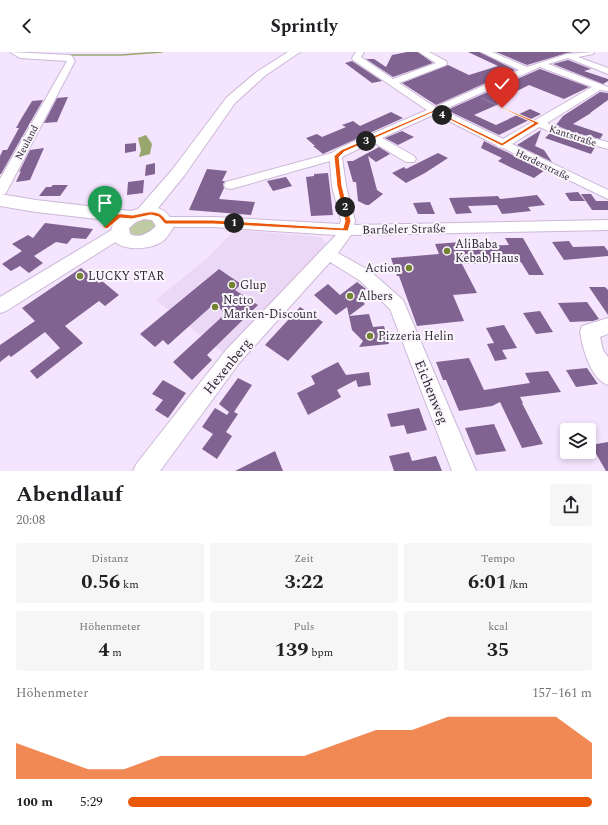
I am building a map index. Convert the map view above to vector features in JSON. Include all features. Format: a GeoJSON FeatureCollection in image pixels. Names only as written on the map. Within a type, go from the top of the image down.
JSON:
{"type":"FeatureCollection","features":[{"type":"Feature","properties":{"kind":"main road"},"geometry":{"type":"LineString","coordinates":[[0,200],[95,214],[141,225],[231,100],[262,73],[295,52]]}},
{"type":"Feature","properties":{"kind":"street","name":"Neuland"},"geometry":{"type":"LineString","coordinates":[[0,191],[71,61],[69,58],[20,56],[14,52]]}},
{"type":"Feature","properties":{"kind":"street","name":"Herderstraße"},"geometry":{"type":"LineString","coordinates":[[360,52],[356,58],[434,111],[608,195]]}},
{"type":"Feature","properties":{"kind":"street"},"geometry":{"type":"LineString","coordinates":[[393,82],[443,63],[423,52]]}},
{"type":"Feature","properties":{"kind":"street"},"geometry":{"type":"LineString","coordinates":[[485,52],[527,70]]}},
{"type":"Feature","properties":{"kind":"street"},"geometry":{"type":"LineString","coordinates":[[231,185],[336,156],[342,151],[540,64],[590,52]]}},
{"type":"Feature","properties":{"kind":"street"},"geometry":{"type":"LineString","coordinates":[[569,56],[608,71]]}},
{"type":"Feature","properties":{"kind":"street"},"geometry":{"type":"LineString","coordinates":[[540,64],[604,88]]}},
{"type":"Feature","properties":{"kind":"street"},"geometry":{"type":"LineString","coordinates":[[360,72],[373,70]]}},
{"type":"Feature","properties":{"kind":"street"},"geometry":{"type":"LineString","coordinates":[[502,145],[538,123],[604,88]]}},
{"type":"Feature","properties":{"kind":"street","name":"Kantstraße"},"geometry":{"type":"LineString","coordinates":[[538,123],[568,135],[608,146]]}},
{"type":"Feature","properties":{"kind":"street"},"geometry":{"type":"LineString","coordinates":[[374,138],[410,159]]}},
{"type":"Feature","properties":{"kind":"street"},"geometry":{"type":"LineString","coordinates":[[336,156],[339,186],[348,221],[346,230]]}},
{"type":"Feature","properties":{"kind":"street","name":"Barßeler Straße"},"geometry":{"type":"LineString","coordinates":[[0,306],[64,266],[141,225],[200,222],[346,230],[606,227]]}},
{"type":"Feature","properties":{"kind":"street","name":"Hexenberg"},"geometry":{"type":"LineString","coordinates":[[145,471],[233,356],[339,242],[346,230]]}},
{"type":"Feature","properties":{"kind":"street","name":"Eichenweg"},"geometry":{"type":"LineString","coordinates":[[327,254],[353,267],[377,284],[397,305],[464,471]]}},
{"type":"Feature","properties":{"kind":"street"},"geometry":{"type":"LineString","coordinates":[[608,326],[589,332],[594,353],[608,375]]}},
{"type":"Feature","properties":{"kind":"path"},"geometry":{"type":"LineString","coordinates":[[472,95],[538,123]]}},
{"type":"Feature","properties":{"kind":"shaded area"},"geometry":{"type":"Polygon","coordinates":[[[146,135],[152,144],[150,154],[139,157],[141,150],[138,138],[146,135]]]}},
{"type":"Feature","properties":{"kind":"shaded area"},"geometry":{"type":"Polygon","coordinates":[[[150,218],[156,222],[157,228],[140,238],[129,234],[130,227],[135,222],[150,218]]]}},
{"type":"Feature","properties":{"kind":"shaded area"},"geometry":{"type":"Polygon","coordinates":[[[235,230],[321,237],[326,244],[226,355],[156,300],[205,260],[235,230]]]}},
{"type":"Feature","properties":{"kind":"building"},"geometry":{"type":"Polygon","coordinates":[[[407,52],[418,52],[433,63],[393,77],[366,59],[374,59],[386,67],[392,55],[407,52]]]}},
{"type":"Feature","properties":{"kind":"building"},"geometry":{"type":"Polygon","coordinates":[[[468,52],[480,52],[515,70],[436,105],[402,83],[448,65],[469,75],[498,66],[468,52]]]}},
{"type":"Feature","properties":{"kind":"building"},"geometry":{"type":"Polygon","coordinates":[[[496,52],[574,52],[527,65],[496,52]]]}},
{"type":"Feature","properties":{"kind":"building"},"geometry":{"type":"Polygon","coordinates":[[[568,60],[591,69],[584,71],[608,79],[608,81],[603,84],[553,64],[568,60]]]}},
{"type":"Feature","properties":{"kind":"building"},"geometry":{"type":"Polygon","coordinates":[[[352,61],[382,81],[372,83],[345,63],[352,61]]]}},
{"type":"Feature","properties":{"kind":"building"},"geometry":{"type":"Polygon","coordinates":[[[540,69],[589,87],[564,99],[529,85],[503,98],[508,100],[474,115],[496,125],[530,109],[541,114],[499,135],[447,110],[540,69]]]}},
{"type":"Feature","properties":{"kind":"building"},"geometry":{"type":"Polygon","coordinates":[[[600,92],[608,93],[608,100],[573,124],[603,134],[600,139],[572,132],[556,125],[563,116],[600,92]]]}},
{"type":"Feature","properties":{"kind":"building"},"geometry":{"type":"Polygon","coordinates":[[[68,97],[57,122],[44,123],[57,98],[68,97]]]}},
{"type":"Feature","properties":{"kind":"building"},"geometry":{"type":"Polygon","coordinates":[[[43,100],[0,174],[0,156],[3,150],[7,150],[19,128],[16,128],[21,119],[32,101],[43,100]]]}},
{"type":"Feature","properties":{"kind":"building"},"geometry":{"type":"Polygon","coordinates":[[[391,112],[403,118],[323,154],[306,138],[317,134],[322,137],[346,127],[342,125],[353,121],[360,126],[391,112]]]}},
{"type":"Feature","properties":{"kind":"building"},"geometry":{"type":"Polygon","coordinates":[[[541,130],[535,146],[544,150],[552,162],[517,145],[541,130]]]}},
{"type":"Feature","properties":{"kind":"building"},"geometry":{"type":"Polygon","coordinates":[[[402,131],[414,137],[398,145],[385,138],[402,131]]]}},
{"type":"Feature","properties":{"kind":"building"},"geometry":{"type":"Polygon","coordinates":[[[550,133],[595,147],[591,154],[545,138],[550,133]]]}},
{"type":"Feature","properties":{"kind":"building"},"geometry":{"type":"Polygon","coordinates":[[[484,141],[545,170],[534,178],[512,168],[498,161],[502,158],[481,148],[484,141]]]}},
{"type":"Feature","properties":{"kind":"building"},"geometry":{"type":"Polygon","coordinates":[[[136,143],[136,151],[125,153],[125,144],[136,143]]]}},
{"type":"Feature","properties":{"kind":"building"},"geometry":{"type":"Polygon","coordinates":[[[379,147],[390,154],[376,162],[368,156],[377,190],[383,194],[369,205],[366,205],[358,201],[356,182],[353,182],[347,161],[353,161],[379,147]]]}},
{"type":"Feature","properties":{"kind":"building"},"geometry":{"type":"Polygon","coordinates":[[[44,148],[30,180],[16,182],[21,171],[19,172],[30,150],[44,148]]]}},
{"type":"Feature","properties":{"kind":"building"},"geometry":{"type":"Polygon","coordinates":[[[438,153],[448,158],[406,183],[392,173],[404,167],[406,169],[438,153]]]}},
{"type":"Feature","properties":{"kind":"building"},"geometry":{"type":"Polygon","coordinates":[[[155,163],[155,174],[145,176],[146,165],[155,163]]]}},
{"type":"Feature","properties":{"kind":"building"},"geometry":{"type":"Polygon","coordinates":[[[207,169],[227,171],[222,181],[225,181],[223,184],[224,188],[219,199],[255,202],[251,215],[189,210],[207,169]]]}},
{"type":"Feature","properties":{"kind":"building"},"geometry":{"type":"Polygon","coordinates":[[[328,173],[333,215],[311,216],[306,177],[314,176],[314,174],[328,173]]]}},
{"type":"Feature","properties":{"kind":"building"},"geometry":{"type":"Polygon","coordinates":[[[286,177],[292,186],[273,191],[267,181],[286,177]]]}},
{"type":"Feature","properties":{"kind":"building"},"geometry":{"type":"Polygon","coordinates":[[[144,180],[143,193],[127,195],[128,182],[144,180]]]}},
{"type":"Feature","properties":{"kind":"building"},"geometry":{"type":"Polygon","coordinates":[[[53,185],[68,185],[60,196],[39,196],[46,187],[51,187],[53,185]]]}},
{"type":"Feature","properties":{"kind":"building"},"geometry":{"type":"Polygon","coordinates":[[[578,192],[585,201],[570,201],[565,193],[578,192]]]}},
{"type":"Feature","properties":{"kind":"building"},"geometry":{"type":"Polygon","coordinates":[[[581,194],[591,194],[596,201],[608,201],[608,210],[592,210],[581,194]]]}},
{"type":"Feature","properties":{"kind":"building"},"geometry":{"type":"Polygon","coordinates":[[[537,195],[545,205],[528,207],[531,211],[502,214],[497,205],[468,206],[472,213],[456,214],[449,198],[498,196],[500,199],[537,195]]]}},
{"type":"Feature","properties":{"kind":"building"},"geometry":{"type":"Polygon","coordinates":[[[430,202],[435,214],[418,214],[413,203],[430,202]]]}},
{"type":"Feature","properties":{"kind":"building"},"geometry":{"type":"Polygon","coordinates":[[[45,223],[93,229],[86,239],[72,238],[67,244],[56,242],[34,256],[43,263],[29,273],[20,266],[11,271],[2,264],[22,251],[12,244],[28,235],[33,238],[45,223]]]}},
{"type":"Feature","properties":{"kind":"building"},"geometry":{"type":"Polygon","coordinates":[[[505,238],[523,238],[544,275],[529,275],[521,262],[462,264],[477,293],[453,295],[464,321],[417,326],[391,258],[439,254],[435,244],[473,241],[476,246],[509,245],[505,238]]]}},
{"type":"Feature","properties":{"kind":"building"},"geometry":{"type":"Polygon","coordinates":[[[569,241],[573,247],[604,246],[608,251],[608,256],[564,260],[552,242],[569,241]]]}},
{"type":"Feature","properties":{"kind":"building"},"geometry":{"type":"Polygon","coordinates":[[[81,268],[99,283],[102,281],[119,295],[105,306],[99,301],[65,326],[83,343],[37,379],[30,371],[60,348],[45,332],[11,357],[9,355],[0,362],[0,345],[35,321],[22,308],[81,268]]]}},
{"type":"Feature","properties":{"kind":"building"},"geometry":{"type":"Polygon","coordinates":[[[219,269],[241,284],[235,290],[258,305],[207,355],[212,360],[192,380],[173,362],[225,314],[215,303],[168,345],[163,340],[155,347],[140,334],[219,269]]]}},
{"type":"Feature","properties":{"kind":"building"},"geometry":{"type":"Polygon","coordinates":[[[357,282],[366,289],[357,296],[365,304],[349,316],[369,314],[373,327],[384,326],[389,344],[359,347],[363,341],[352,330],[347,307],[336,315],[314,295],[328,284],[340,295],[357,282]]]}},
{"type":"Feature","properties":{"kind":"building"},"geometry":{"type":"Polygon","coordinates":[[[589,287],[605,287],[608,290],[608,315],[589,287]]]}},
{"type":"Feature","properties":{"kind":"building"},"geometry":{"type":"Polygon","coordinates":[[[587,302],[599,319],[593,321],[570,322],[558,303],[587,302]]]}},
{"type":"Feature","properties":{"kind":"building"},"geometry":{"type":"Polygon","coordinates":[[[300,307],[323,322],[288,361],[265,345],[300,307]]]}},
{"type":"Feature","properties":{"kind":"building"},"geometry":{"type":"Polygon","coordinates":[[[540,311],[553,332],[536,334],[523,313],[540,311]]]}},
{"type":"Feature","properties":{"kind":"building"},"geometry":{"type":"Polygon","coordinates":[[[504,325],[517,348],[502,350],[507,359],[495,361],[487,344],[494,343],[486,328],[504,325]]]}},
{"type":"Feature","properties":{"kind":"building"},"geometry":{"type":"Polygon","coordinates":[[[469,358],[484,390],[530,383],[525,373],[548,371],[561,392],[520,397],[543,444],[522,448],[500,402],[492,406],[459,411],[446,380],[443,380],[436,362],[469,358]]]}},
{"type":"Feature","properties":{"kind":"building"},"geometry":{"type":"Polygon","coordinates":[[[338,362],[346,375],[369,372],[371,385],[358,387],[356,380],[337,390],[341,397],[308,415],[297,393],[315,384],[311,376],[338,362]]]}},
{"type":"Feature","properties":{"kind":"building"},"geometry":{"type":"Polygon","coordinates":[[[587,368],[598,384],[576,387],[566,370],[587,368]]]}},
{"type":"Feature","properties":{"kind":"building"},"geometry":{"type":"Polygon","coordinates":[[[238,378],[252,385],[234,412],[238,414],[226,432],[232,436],[217,459],[202,449],[213,434],[202,427],[215,408],[227,415],[229,412],[219,404],[238,378]]]}},
{"type":"Feature","properties":{"kind":"building"},"geometry":{"type":"Polygon","coordinates":[[[163,380],[186,393],[168,418],[155,410],[163,400],[152,394],[163,380]]]}},
{"type":"Feature","properties":{"kind":"building"},"geometry":{"type":"Polygon","coordinates":[[[419,408],[427,430],[407,434],[404,425],[391,427],[387,414],[419,408]]]}},
{"type":"Feature","properties":{"kind":"building"},"geometry":{"type":"Polygon","coordinates":[[[494,424],[506,451],[476,455],[465,428],[494,424]]]}},
{"type":"Feature","properties":{"kind":"building"},"geometry":{"type":"Polygon","coordinates":[[[608,442],[608,471],[606,471],[596,454],[596,444],[608,442]]]}},
{"type":"Feature","properties":{"kind":"building"},"geometry":{"type":"Polygon","coordinates":[[[275,451],[283,471],[235,471],[275,451]]]}},
{"type":"Feature","properties":{"kind":"building"},"geometry":{"type":"Polygon","coordinates":[[[409,452],[412,461],[436,456],[442,471],[394,471],[389,456],[409,452]]]}},
{"type":"Feature","properties":{"kind":"waterway"},"geometry":{"type":"LineString","coordinates":[[60,55],[121,55],[162,52]]}},
{"type":"Feature","properties":{"kind":"place","name":"AliBaba Kebab Haus"},"geometry":{"type":"Point","coordinates":[447,251]}},
{"type":"Feature","properties":{"kind":"place","name":"Action"},"geometry":{"type":"Point","coordinates":[409,268]}},
{"type":"Feature","properties":{"kind":"place","name":"LUCKY STAR"},"geometry":{"type":"Point","coordinates":[80,276]}},
{"type":"Feature","properties":{"kind":"place","name":"Glup"},"geometry":{"type":"Point","coordinates":[232,285]}},
{"type":"Feature","properties":{"kind":"place","name":"Albers"},"geometry":{"type":"Point","coordinates":[350,296]}},
{"type":"Feature","properties":{"kind":"place","name":"Netto Marken-Discount"},"geometry":{"type":"Point","coordinates":[215,307]}},
{"type":"Feature","properties":{"kind":"place","name":"Pizzeria Helin"},"geometry":{"type":"Point","coordinates":[370,336]}},
{"type":"Feature","properties":{"kind":"route"},"geometry":{"type":"LineString","coordinates":[[105,227],[119,216],[132,217],[138,214],[151,213],[161,216],[165,222],[213,222],[346,230],[348,221],[339,186],[336,156],[342,151],[434,111],[502,145],[538,123],[502,108]]}}]}
